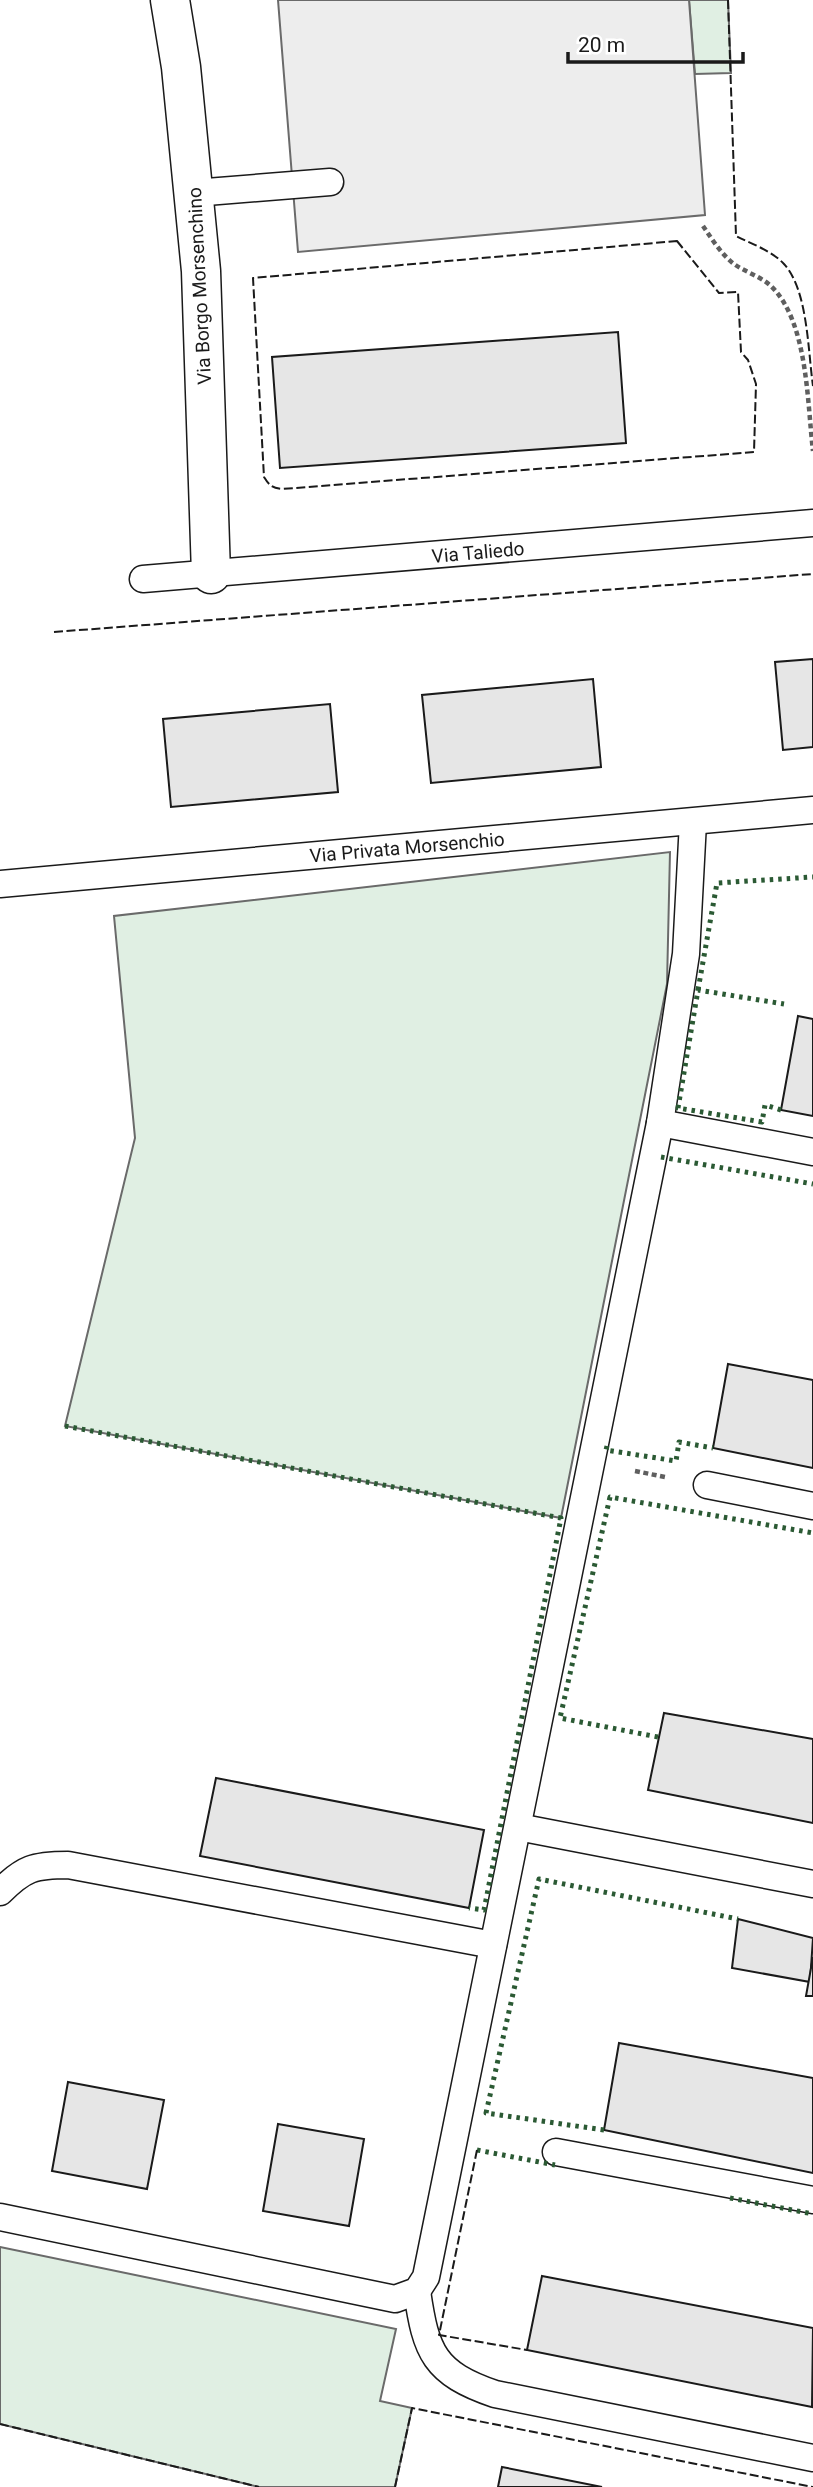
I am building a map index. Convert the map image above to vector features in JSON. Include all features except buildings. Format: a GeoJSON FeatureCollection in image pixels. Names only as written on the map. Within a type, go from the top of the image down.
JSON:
{"type":"FeatureCollection","features":[{"type":"Feature","properties":{"kind":"street","name":"Via Borgo Morsenchino"},"geometry":{"type":"LineString","coordinates":[[170,0],[181,67],[201,271],[211,574]]}},
{"type":"Feature","properties":{"kind":"lane"},"geometry":{"type":"LineString","coordinates":[[194,193],[330,182]]}},
{"type":"Feature","properties":{"kind":"lane","name":"Via Taliedo"},"geometry":{"type":"LineString","coordinates":[[143,579],[813,523]]}},
{"type":"Feature","properties":{"kind":"lane","name":"Via Privata Morsenchio"},"geometry":{"type":"LineString","coordinates":[[0,884],[813,810]]}},
{"type":"Feature","properties":{"kind":"lane"},"geometry":{"type":"LineString","coordinates":[[0,2217],[395,2299],[417,2291],[426,2277],[660,1123],[686,954],[693,822]]}},
{"type":"Feature","properties":{"kind":"lane"},"geometry":{"type":"LineString","coordinates":[[660,1123],[813,1152]]}},
{"type":"Feature","properties":{"kind":"lane"},"geometry":{"type":"LineString","coordinates":[[707,1485],[813,1506]]}},
{"type":"Feature","properties":{"kind":"lane"},"geometry":{"type":"LineString","coordinates":[[518,1827],[813,1884]]}},
{"type":"Feature","properties":{"kind":"lane"},"geometry":{"type":"LineString","coordinates":[[0,1892],[17,1875],[41,1865],[68,1866],[493,1945]]}},
{"type":"Feature","properties":{"kind":"lane"},"geometry":{"type":"LineString","coordinates":[[556,2152],[813,2200]]}},
{"type":"Feature","properties":{"kind":"lane"},"geometry":{"type":"LineString","coordinates":[[417,2291],[422,2330],[430,2351],[457,2379],[469,2385],[495,2394],[813,2458]]}},
{"type":"Feature","properties":{"kind":"path"},"geometry":{"type":"LineString","coordinates":[[702,226],[733,264],[768,284],[785,301],[793,317],[799,338],[813,451]]}},
{"type":"Feature","properties":{"kind":"path"},"geometry":{"type":"LineString","coordinates":[[592,1462],[707,1485]]}},
{"type":"Feature","properties":{"kind":"green space"},"geometry":{"type":"Polygon","coordinates":[[[689,0],[728,0],[731,73],[695,74],[689,0]]]}},
{"type":"Feature","properties":{"kind":"green space"},"geometry":{"type":"Polygon","coordinates":[[[670,852],[667,984],[561,1518],[65,1426],[135,1138],[114,916],[670,852]]]}},
{"type":"Feature","properties":{"kind":"green space"},"geometry":{"type":"Polygon","coordinates":[[[0,2247],[396,2329],[380,2401],[412,2408],[395,2487],[259,2487],[0,2424],[0,2247]]]}},
{"type":"Feature","properties":{"kind":"shaded area"},"geometry":{"type":"Polygon","coordinates":[[[278,0],[689,0],[705,215],[298,252],[278,0]]]}},
{"type":"Feature","properties":{"kind":"hedge"},"geometry":{"type":"LineString","coordinates":[[698,990],[717,883],[813,877]]}},
{"type":"Feature","properties":{"kind":"hedge"},"geometry":{"type":"LineString","coordinates":[[781,1110],[765,1105],[762,1122],[678,1108],[698,990],[784,1004]]}},
{"type":"Feature","properties":{"kind":"hedge"},"geometry":{"type":"LineString","coordinates":[[661,1157],[813,1184]]}},
{"type":"Feature","properties":{"kind":"hedge"},"geometry":{"type":"LineString","coordinates":[[65,1426],[561,1518],[484,1910],[469,1908]]}},
{"type":"Feature","properties":{"kind":"hedge"},"geometry":{"type":"LineString","coordinates":[[607,1446],[606,1450],[676,1461],[679,1442],[713,1448]]}},
{"type":"Feature","properties":{"kind":"hedge"},"geometry":{"type":"LineString","coordinates":[[658,1737],[560,1718],[610,1497],[813,1533]]}},
{"type":"Feature","properties":{"kind":"hedge"},"geometry":{"type":"LineString","coordinates":[[604,2130],[486,2113],[539,1879],[738,1919]]}},
{"type":"Feature","properties":{"kind":"hedge"},"geometry":{"type":"LineString","coordinates":[[477,2150],[555,2165]]}},
{"type":"Feature","properties":{"kind":"hedge"},"geometry":{"type":"LineString","coordinates":[[730,2198],[813,2214]]}},
{"type":"Feature","properties":{"kind":"fence"},"geometry":{"type":"LineString","coordinates":[[728,0],[736,236],[774,255],[792,275],[802,305],[813,386]]}},
{"type":"Feature","properties":{"kind":"fence"},"geometry":{"type":"LineString","coordinates":[[677,241],[719,293],[738,292],[741,352],[748,360],[756,384],[754,452],[282,489],[271,486],[264,477],[253,278],[677,241]]}},
{"type":"Feature","properties":{"kind":"fence"},"geometry":{"type":"LineString","coordinates":[[54,632],[813,574]]}},
{"type":"Feature","properties":{"kind":"fence"},"geometry":{"type":"LineString","coordinates":[[477,2150],[439,2335],[527,2350]]}},
{"type":"Feature","properties":{"kind":"fence"},"geometry":{"type":"LineString","coordinates":[[395,2487],[412,2408],[813,2487]]}},
{"type":"Feature","properties":{"kind":"fence"},"geometry":{"type":"LineString","coordinates":[[0,2424],[259,2487]]}}]}
